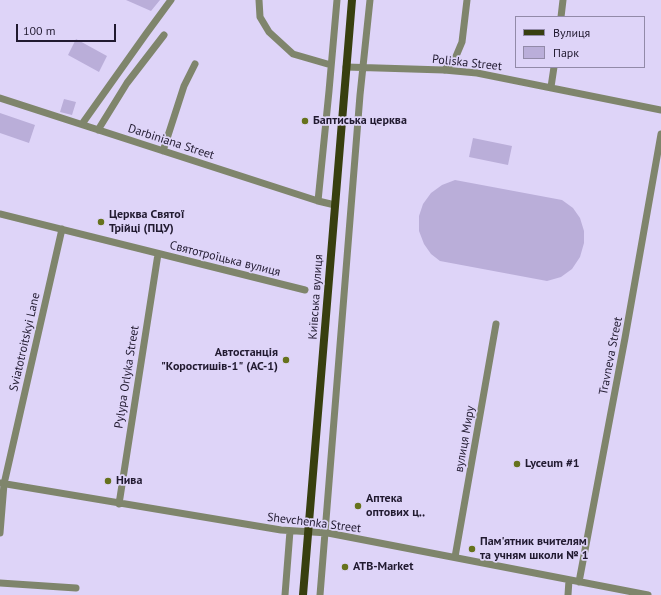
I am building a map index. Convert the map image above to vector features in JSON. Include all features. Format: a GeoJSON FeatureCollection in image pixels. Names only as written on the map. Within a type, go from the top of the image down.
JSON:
{"type":"FeatureCollection","features":[{"type":"Feature","properties":{"kind":"main road","name":"Київська вулиця"},"geometry":{"type":"LineString","coordinates":[[303,595],[352,0]]}},
{"type":"Feature","properties":{"kind":"street"},"geometry":{"type":"LineString","coordinates":[[82,124],[171,0]]}},
{"type":"Feature","properties":{"kind":"street"},"geometry":{"type":"LineString","coordinates":[[259,0],[260,17],[269,32],[293,54],[331,65]]}},
{"type":"Feature","properties":{"kind":"street"},"geometry":{"type":"LineString","coordinates":[[318,202],[337,0]]}},
{"type":"Feature","properties":{"kind":"street"},"geometry":{"type":"LineString","coordinates":[[320,595],[359,103],[370,0]]}},
{"type":"Feature","properties":{"kind":"street"},"geometry":{"type":"LineString","coordinates":[[444,70],[454,61],[462,42],[467,0]]}},
{"type":"Feature","properties":{"kind":"street"},"geometry":{"type":"LineString","coordinates":[[561,16],[563,0]]}},
{"type":"Feature","properties":{"kind":"street"},"geometry":{"type":"LineString","coordinates":[[98,130],[127,83],[164,35]]}},
{"type":"Feature","properties":{"kind":"street"},"geometry":{"type":"LineString","coordinates":[[163,151],[184,86],[195,64]]}},
{"type":"Feature","properties":{"kind":"street","name":"Poliska Street"},"geometry":{"type":"LineString","coordinates":[[346,67],[444,70],[477,73],[661,110]]}},
{"type":"Feature","properties":{"kind":"street"},"geometry":{"type":"LineString","coordinates":[[551,87],[554,68]]}},
{"type":"Feature","properties":{"kind":"street","name":"Darbiniana Street"},"geometry":{"type":"LineString","coordinates":[[0,98],[318,202],[335,205]]}},
{"type":"Feature","properties":{"kind":"street","name":"Travneva Street"},"geometry":{"type":"LineString","coordinates":[[579,582],[627,331],[661,134]]}},
{"type":"Feature","properties":{"kind":"street","name":"Святотроїцька вулиця"},"geometry":{"type":"LineString","coordinates":[[0,214],[305,290]]}},
{"type":"Feature","properties":{"kind":"street","name":"Sviatotroitskyi Lane"},"geometry":{"type":"LineString","coordinates":[[0,533],[2,484],[62,229]]}},
{"type":"Feature","properties":{"kind":"street","name":"Pylypa Orlyka Street"},"geometry":{"type":"LineString","coordinates":[[118,504],[158,254]]}},
{"type":"Feature","properties":{"kind":"street","name":"вулиця Миру"},"geometry":{"type":"LineString","coordinates":[[455,557],[496,324]]}},
{"type":"Feature","properties":{"kind":"street","name":"Shevchenka Street"},"geometry":{"type":"LineString","coordinates":[[2,484],[290,531],[325,533],[648,595]]}},
{"type":"Feature","properties":{"kind":"street"},"geometry":{"type":"LineString","coordinates":[[285,595],[290,531]]}},
{"type":"Feature","properties":{"kind":"street"},"geometry":{"type":"LineString","coordinates":[[568,595],[569,580]]}},
{"type":"Feature","properties":{"kind":"street"},"geometry":{"type":"LineString","coordinates":[[0,583],[76,588]]}},
{"type":"Feature","properties":{"kind":"green space"},"geometry":{"type":"Polygon","coordinates":[[[126,0],[160,0],[151,11],[126,0]]]}},
{"type":"Feature","properties":{"kind":"green space"},"geometry":{"type":"Polygon","coordinates":[[[76,39],[107,56],[99,72],[68,55],[76,39]]]}},
{"type":"Feature","properties":{"kind":"green space"},"geometry":{"type":"Polygon","coordinates":[[[64,99],[76,102],[72,115],[60,112],[64,99]]]}},
{"type":"Feature","properties":{"kind":"green space"},"geometry":{"type":"Polygon","coordinates":[[[0,113],[35,125],[29,143],[0,133],[0,113]]]}},
{"type":"Feature","properties":{"kind":"green space"},"geometry":{"type":"Polygon","coordinates":[[[473,138],[512,146],[508,165],[469,157],[473,138]]]}},
{"type":"Feature","properties":{"kind":"green space"},"geometry":{"type":"Polygon","coordinates":[[[455,180],[562,200],[573,208],[580,218],[584,231],[584,243],[580,257],[572,269],[561,277],[547,281],[440,261],[431,254],[424,244],[419,231],[419,216],[423,204],[431,193],[442,185],[455,180]]]}},
{"type":"Feature","properties":{"kind":"place","name":"Баптиська церква"},"geometry":{"type":"Point","coordinates":[305,121]}},
{"type":"Feature","properties":{"kind":"place","name":"Церква Святої Трійці (ПЦУ)"},"geometry":{"type":"Point","coordinates":[101,222]}},
{"type":"Feature","properties":{"kind":"place","name":"Автостанція \"Коростишів-1\" (АС-1)"},"geometry":{"type":"Point","coordinates":[286,360]}},
{"type":"Feature","properties":{"kind":"place","name":"Lyceum #1"},"geometry":{"type":"Point","coordinates":[517,464]}},
{"type":"Feature","properties":{"kind":"place","name":"Нива"},"geometry":{"type":"Point","coordinates":[108,481]}},
{"type":"Feature","properties":{"kind":"place","name":"Аптека оптових ц‥"},"geometry":{"type":"Point","coordinates":[358,506]}},
{"type":"Feature","properties":{"kind":"place","name":"Пам'ятник вчителям та учням школи № 1"},"geometry":{"type":"Point","coordinates":[472,549]}},
{"type":"Feature","properties":{"kind":"place","name":"ATB-Market"},"geometry":{"type":"Point","coordinates":[345,567]}}]}
